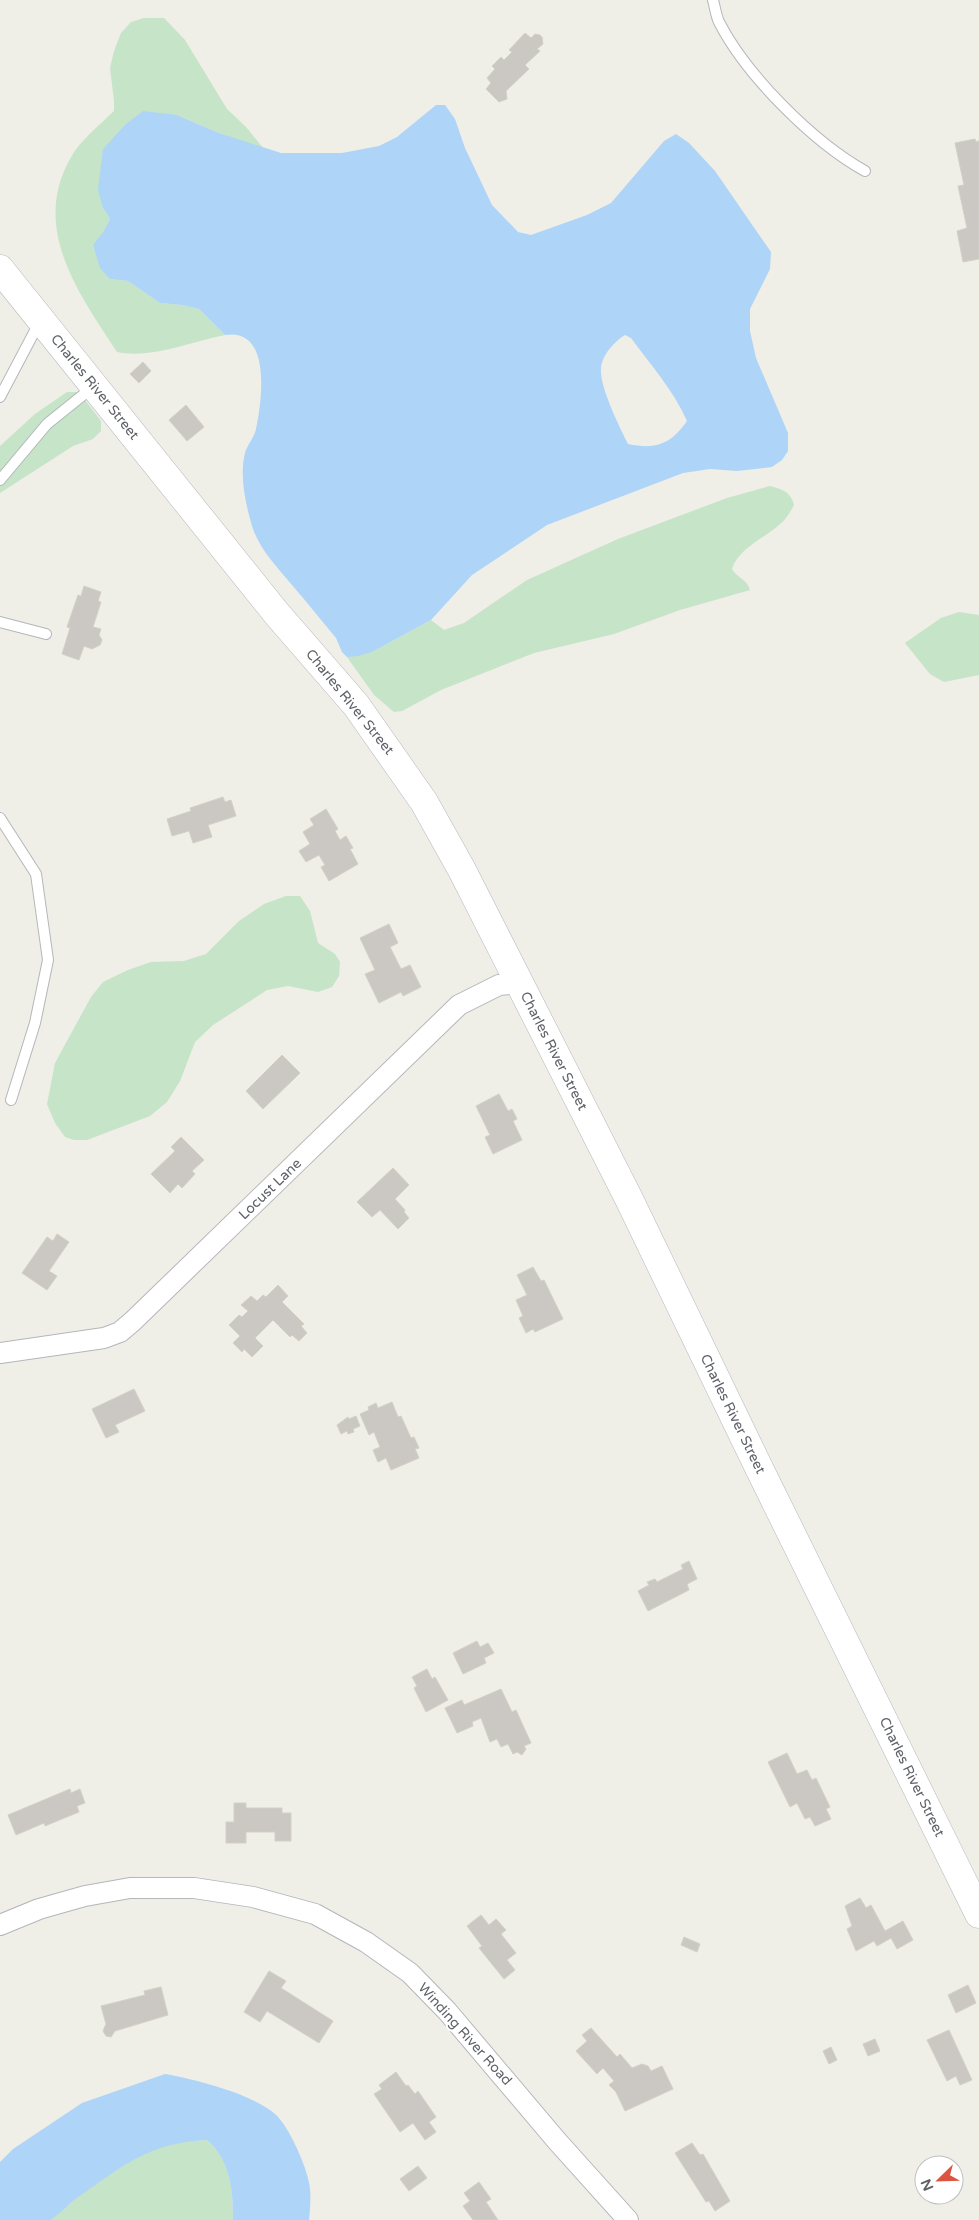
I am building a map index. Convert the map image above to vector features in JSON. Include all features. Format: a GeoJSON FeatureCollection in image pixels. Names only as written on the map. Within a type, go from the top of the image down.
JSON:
{"type":"FeatureCollection","features":[{"type":"Feature","properties":{"kind":"street","name":"Charles River Street"},"geometry":{"type":"LineString","coordinates":[[0,269],[277,614],[348,696],[399,763],[424,802],[462,870],[630,1199],[764,1477],[979,1914]]}},
{"type":"Feature","properties":{"kind":"street","name":"Locust Lane"},"geometry":{"type":"LineString","coordinates":[[0,1353],[104,1338],[120,1332],[133,1322],[459,1005],[499,985],[520,983]]}},
{"type":"Feature","properties":{"kind":"street","name":"Winding River Road"},"geometry":{"type":"LineString","coordinates":[[0,1925],[39,1909],[85,1896],[130,1888],[194,1888],[253,1897],[315,1914],[366,1942],[410,1973],[448,2011],[557,2141],[628,2220]]}},
{"type":"Feature","properties":{"kind":"lane"},"geometry":{"type":"LineString","coordinates":[[713,0],[718,21],[750,68],[803,127],[850,163],[864,171]]}},
{"type":"Feature","properties":{"kind":"lane"},"geometry":{"type":"LineString","coordinates":[[0,397],[41,320]]}},
{"type":"Feature","properties":{"kind":"lane"},"geometry":{"type":"LineString","coordinates":[[0,480],[47,424],[94,386]]}},
{"type":"Feature","properties":{"kind":"lane"},"geometry":{"type":"LineString","coordinates":[[0,622],[46,634]]}},
{"type":"Feature","properties":{"kind":"lane"},"geometry":{"type":"LineString","coordinates":[[0,818],[36,874],[48,960],[35,1023],[11,1100]]}},
{"type":"Feature","properties":{"kind":"green space"},"geometry":{"type":"Polygon","coordinates":[[[144,18],[164,18],[185,40],[227,109],[246,127],[264,149],[177,115],[103,208],[110,219],[93,246],[110,279],[128,281],[160,303],[199,309],[225,335],[158,352],[131,354],[117,352],[75,284],[58,236],[56,211],[59,185],[74,152],[84,139],[114,111],[110,68],[121,33],[131,22],[144,18]]]}},
{"type":"Feature","properties":{"kind":"green space"},"geometry":{"type":"Polygon","coordinates":[[[67,392],[79,392],[101,421],[101,431],[93,439],[73,446],[0,493],[0,446],[35,414],[67,392]]]}},
{"type":"Feature","properties":{"kind":"green space"},"geometry":{"type":"Polygon","coordinates":[[[770,486],[785,492],[791,497],[794,505],[780,524],[748,548],[736,561],[732,569],[736,575],[747,583],[750,590],[680,610],[614,634],[534,653],[441,690],[402,711],[394,712],[374,695],[347,657],[372,652],[431,620],[444,630],[464,623],[527,580],[618,539],[727,498],[770,486]]]}},
{"type":"Feature","properties":{"kind":"green space"},"geometry":{"type":"Polygon","coordinates":[[[959,612],[979,615],[979,675],[944,682],[930,674],[905,643],[941,618],[959,612]]]}},
{"type":"Feature","properties":{"kind":"green space"},"geometry":{"type":"Polygon","coordinates":[[[286,896],[300,896],[310,911],[318,943],[335,954],[340,962],[339,976],[332,987],[318,992],[288,986],[267,990],[213,1025],[195,1042],[180,1081],[167,1102],[150,1116],[87,1140],[74,1140],[65,1137],[55,1123],[47,1104],[55,1063],[91,997],[103,982],[151,962],[184,961],[206,954],[239,921],[264,904],[286,896]]]}},
{"type":"Feature","properties":{"kind":"green space"},"geometry":{"type":"Polygon","coordinates":[[[207,2140],[215,2148],[226,2167],[231,2187],[233,2220],[49,2220],[112,2173],[148,2152],[184,2141],[207,2140]]]}},
{"type":"Feature","properties":{"kind":"water"},"geometry":{"type":"Polygon","coordinates":[[[436,105],[445,105],[455,119],[465,148],[492,205],[518,232],[531,235],[587,215],[611,203],[664,141],[676,134],[689,143],[715,171],[771,252],[770,269],[750,309],[750,331],[756,358],[788,433],[788,451],[782,460],[772,467],[737,471],[710,469],[683,473],[547,525],[472,575],[431,620],[372,652],[347,657],[342,652],[336,638],[270,558],[260,544],[253,529],[243,482],[243,462],[247,447],[256,429],[261,385],[257,354],[251,342],[240,336],[225,335],[199,309],[160,303],[128,281],[110,279],[100,268],[93,245],[110,219],[103,208],[98,190],[103,149],[126,124],[143,111],[177,115],[219,133],[281,153],[342,153],[379,146],[397,137],[436,105]],[[625,335],[606,353],[601,368],[603,385],[628,444],[638,446],[655,445],[669,440],[687,421],[669,388],[631,338],[625,335]]]}},
{"type":"Feature","properties":{"kind":"water"},"geometry":{"type":"Polygon","coordinates":[[[165,2074],[223,2088],[253,2100],[275,2114],[292,2138],[306,2171],[310,2193],[309,2220],[233,2220],[231,2187],[226,2167],[215,2148],[207,2140],[169,2146],[137,2158],[74,2200],[50,2220],[0,2220],[0,2162],[13,2149],[82,2103],[165,2074]]]}},
{"type":"Feature","properties":{"kind":"building"},"geometry":{"type":"Polygon","coordinates":[[[525,33],[531,38],[535,34],[540,35],[543,44],[537,49],[540,51],[525,65],[529,69],[506,91],[507,99],[499,102],[486,89],[491,83],[487,78],[495,69],[492,66],[501,57],[504,60],[512,52],[509,50],[525,33]]]}},
{"type":"Feature","properties":{"kind":"building"},"geometry":{"type":"Polygon","coordinates":[[[975,139],[976,142],[979,141],[979,259],[963,262],[957,231],[967,228],[958,186],[964,185],[955,143],[975,139]]]}},
{"type":"Feature","properties":{"kind":"building"},"geometry":{"type":"Polygon","coordinates":[[[143,362],[151,371],[139,383],[130,374],[143,362]]]}},
{"type":"Feature","properties":{"kind":"building"},"geometry":{"type":"Polygon","coordinates":[[[186,405],[204,427],[187,441],[169,420],[186,405]]]}},
{"type":"Feature","properties":{"kind":"building"},"geometry":{"type":"Polygon","coordinates":[[[84,586],[101,592],[98,601],[101,602],[93,627],[101,629],[99,635],[102,640],[100,645],[92,649],[84,646],[79,660],[62,654],[70,628],[67,627],[78,595],[81,596],[84,586]]]}},
{"type":"Feature","properties":{"kind":"building"},"geometry":{"type":"Polygon","coordinates":[[[223,797],[225,802],[231,800],[236,816],[208,825],[212,837],[193,843],[189,831],[172,836],[167,819],[191,811],[190,808],[223,797]]]}},
{"type":"Feature","properties":{"kind":"building"},"geometry":{"type":"Polygon","coordinates":[[[326,809],[338,829],[335,831],[340,840],[346,836],[353,848],[350,849],[358,864],[329,881],[321,867],[325,865],[319,855],[306,862],[299,851],[310,844],[303,832],[314,825],[310,819],[326,809]]]}},
{"type":"Feature","properties":{"kind":"building"},"geometry":{"type":"Polygon","coordinates":[[[389,924],[398,943],[390,947],[401,969],[410,965],[421,987],[403,996],[401,992],[379,1003],[365,974],[375,970],[360,938],[389,924]]]}},
{"type":"Feature","properties":{"kind":"building"},"geometry":{"type":"Polygon","coordinates":[[[282,1055],[300,1073],[263,1109],[246,1091],[282,1055]]]}},
{"type":"Feature","properties":{"kind":"building"},"geometry":{"type":"Polygon","coordinates":[[[499,1094],[508,1111],[512,1109],[517,1119],[513,1121],[522,1140],[493,1154],[485,1137],[490,1135],[476,1106],[499,1094]]]}},
{"type":"Feature","properties":{"kind":"building"},"geometry":{"type":"Polygon","coordinates":[[[181,1137],[204,1160],[192,1171],[195,1174],[182,1188],[178,1184],[170,1193],[151,1174],[175,1151],[171,1147],[181,1137]]]}},
{"type":"Feature","properties":{"kind":"building"},"geometry":{"type":"Polygon","coordinates":[[[393,1168],[409,1185],[395,1199],[405,1210],[404,1212],[409,1218],[398,1229],[380,1210],[372,1217],[357,1202],[393,1168]]]}},
{"type":"Feature","properties":{"kind":"building"},"geometry":{"type":"Polygon","coordinates":[[[57,1234],[69,1242],[49,1271],[57,1276],[47,1290],[22,1273],[47,1237],[53,1241],[57,1234]]]}},
{"type":"Feature","properties":{"kind":"building"},"geometry":{"type":"Polygon","coordinates":[[[533,1267],[541,1281],[544,1280],[563,1319],[535,1332],[533,1329],[526,1333],[519,1318],[523,1316],[516,1300],[527,1295],[517,1275],[533,1267]]]}},
{"type":"Feature","properties":{"kind":"building"},"geometry":{"type":"Polygon","coordinates":[[[278,1285],[288,1296],[282,1302],[304,1324],[301,1326],[307,1333],[299,1341],[292,1335],[290,1337],[273,1320],[255,1338],[263,1346],[252,1357],[244,1349],[242,1352],[233,1343],[240,1336],[229,1325],[239,1315],[242,1317],[248,1311],[241,1305],[251,1296],[257,1301],[263,1295],[266,1297],[278,1285]]]}},
{"type":"Feature","properties":{"kind":"building"},"geometry":{"type":"Polygon","coordinates":[[[134,1389],[145,1411],[115,1425],[119,1432],[106,1438],[92,1409],[134,1389]]]}},
{"type":"Feature","properties":{"kind":"building"},"geometry":{"type":"Polygon","coordinates":[[[392,1402],[398,1417],[401,1416],[411,1438],[414,1437],[419,1448],[415,1449],[419,1458],[391,1470],[386,1458],[378,1462],[373,1450],[380,1447],[374,1432],[369,1435],[360,1414],[369,1410],[368,1407],[376,1403],[378,1408],[392,1402]]]}},
{"type":"Feature","properties":{"kind":"building"},"geometry":{"type":"Polygon","coordinates":[[[356,1416],[360,1426],[353,1429],[354,1432],[348,1434],[347,1431],[341,1434],[337,1425],[348,1417],[349,1419],[356,1416]]]}},
{"type":"Feature","properties":{"kind":"building"},"geometry":{"type":"Polygon","coordinates":[[[689,1561],[697,1579],[687,1584],[689,1590],[648,1611],[638,1591],[649,1585],[647,1582],[655,1579],[657,1582],[683,1569],[681,1565],[689,1561]]]}},
{"type":"Feature","properties":{"kind":"building"},"geometry":{"type":"Polygon","coordinates":[[[477,1641],[480,1647],[488,1643],[494,1653],[484,1658],[486,1663],[463,1674],[453,1653],[477,1641]]]}},
{"type":"Feature","properties":{"kind":"building"},"geometry":{"type":"Polygon","coordinates":[[[427,1669],[432,1679],[435,1677],[448,1700],[426,1712],[414,1688],[417,1686],[412,1677],[427,1669]]]}},
{"type":"Feature","properties":{"kind":"building"},"geometry":{"type":"Polygon","coordinates":[[[501,1689],[512,1712],[516,1710],[531,1743],[524,1746],[526,1749],[522,1755],[517,1752],[513,1754],[508,1744],[501,1747],[497,1739],[490,1742],[481,1718],[472,1722],[473,1726],[457,1733],[445,1708],[462,1700],[464,1705],[501,1689]]]}},
{"type":"Feature","properties":{"kind":"building"},"geometry":{"type":"Polygon","coordinates":[[[787,1753],[797,1774],[807,1770],[812,1780],[816,1778],[830,1807],[826,1809],[831,1819],[815,1826],[810,1817],[805,1819],[797,1803],[790,1807],[768,1762],[787,1753]]]}},
{"type":"Feature","properties":{"kind":"building"},"geometry":{"type":"Polygon","coordinates":[[[70,1789],[71,1793],[80,1789],[85,1803],[77,1806],[79,1812],[45,1826],[44,1823],[16,1835],[8,1815],[70,1789]]]}},
{"type":"Feature","properties":{"kind":"building"},"geometry":{"type":"Polygon","coordinates":[[[234,1803],[246,1803],[246,1808],[282,1808],[282,1813],[291,1813],[291,1841],[275,1841],[275,1832],[246,1832],[246,1843],[226,1843],[226,1822],[234,1822],[234,1803]]]}},
{"type":"Feature","properties":{"kind":"building"},"geometry":{"type":"Polygon","coordinates":[[[860,1898],[866,1908],[871,1905],[885,1931],[903,1921],[913,1940],[897,1949],[891,1938],[877,1946],[874,1941],[856,1951],[847,1929],[852,1926],[845,1906],[860,1898]]]}},
{"type":"Feature","properties":{"kind":"building"},"geometry":{"type":"Polygon","coordinates":[[[481,1915],[489,1925],[496,1919],[506,1930],[501,1934],[516,1953],[507,1960],[515,1970],[504,1979],[479,1948],[482,1946],[467,1926],[481,1915]]]}},
{"type":"Feature","properties":{"kind":"building"},"geometry":{"type":"Polygon","coordinates":[[[684,1937],[700,1944],[697,1952],[681,1945],[684,1937]]]}},
{"type":"Feature","properties":{"kind":"building"},"geometry":{"type":"Polygon","coordinates":[[[269,1971],[286,1981],[281,1988],[333,2021],[319,2043],[267,2011],[260,2022],[244,2012],[269,1971]]]}},
{"type":"Feature","properties":{"kind":"building"},"geometry":{"type":"Polygon","coordinates":[[[968,1985],[976,2003],[956,2013],[948,1995],[968,1985]]]}},
{"type":"Feature","properties":{"kind":"building"},"geometry":{"type":"Polygon","coordinates":[[[161,1987],[168,2015],[115,2031],[111,2037],[106,2036],[103,2031],[106,2024],[101,2006],[145,1995],[144,1991],[161,1987]]]}},
{"type":"Feature","properties":{"kind":"building"},"geometry":{"type":"Polygon","coordinates":[[[591,2028],[617,2057],[620,2054],[632,2068],[642,2064],[648,2066],[651,2071],[662,2066],[673,2089],[625,2111],[616,2092],[609,2085],[614,2081],[603,2068],[597,2074],[576,2051],[587,2041],[582,2035],[591,2028]]]}},
{"type":"Feature","properties":{"kind":"building"},"geometry":{"type":"Polygon","coordinates":[[[949,2030],[972,2080],[960,2085],[956,2076],[947,2081],[927,2040],[949,2030]]]}},
{"type":"Feature","properties":{"kind":"building"},"geometry":{"type":"Polygon","coordinates":[[[875,2039],[880,2051],[868,2056],[863,2044],[875,2039]]]}},
{"type":"Feature","properties":{"kind":"building"},"geometry":{"type":"Polygon","coordinates":[[[831,2047],[837,2060],[829,2064],[823,2051],[831,2047]]]}},
{"type":"Feature","properties":{"kind":"building"},"geometry":{"type":"Polygon","coordinates":[[[396,2072],[406,2086],[408,2085],[415,2094],[418,2091],[436,2117],[429,2122],[436,2132],[425,2140],[413,2123],[400,2132],[374,2094],[382,2089],[379,2085],[396,2072]]]}},
{"type":"Feature","properties":{"kind":"building"},"geometry":{"type":"Polygon","coordinates":[[[692,2143],[700,2155],[703,2154],[730,2201],[715,2211],[709,2201],[706,2202],[675,2153],[692,2143]]]}},
{"type":"Feature","properties":{"kind":"building"},"geometry":{"type":"Polygon","coordinates":[[[418,2166],[427,2178],[409,2191],[400,2179],[418,2166]]]}},
{"type":"Feature","properties":{"kind":"building"},"geometry":{"type":"Polygon","coordinates":[[[479,2182],[491,2199],[486,2202],[498,2220],[473,2220],[463,2206],[470,2201],[464,2193],[479,2182]]]}}]}
